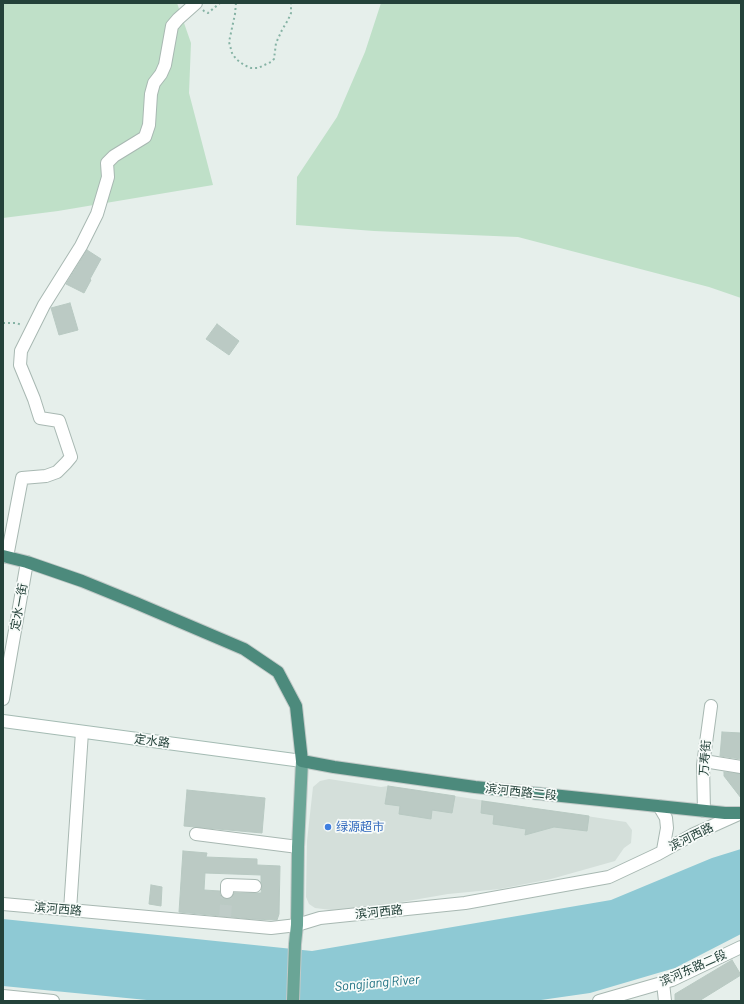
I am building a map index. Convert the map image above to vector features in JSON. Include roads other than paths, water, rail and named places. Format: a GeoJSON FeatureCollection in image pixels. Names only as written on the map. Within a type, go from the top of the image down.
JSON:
{"type":"FeatureCollection","features":[{"type":"Feature","properties":{"kind":"highway"},"geometry":{"type":"LineString","coordinates":[[5,556],[82,581],[244,649],[278,672],[296,706],[302,761]]}},
{"type":"Feature","properties":{"kind":"highway","name":"滨河西路二段"},"geometry":{"type":"LineString","coordinates":[[302,761],[334,767],[476,787],[741,814]]}},
{"type":"Feature","properties":{"kind":"main road"},"geometry":{"type":"LineString","coordinates":[[293,1001],[302,761]]}},
{"type":"Feature","properties":{"kind":"street"},"geometry":{"type":"LineString","coordinates":[[5,556],[22,478],[46,476],[57,472],[71,457],[59,421],[40,418],[20,365],[21,351],[44,305],[81,246],[97,214],[108,177],[108,163],[114,156],[145,137],[149,125],[151,94],[154,82],[161,74],[165,65],[172,26],[178,19],[199,5]]}},
{"type":"Feature","properties":{"kind":"street","name":"定水一街"},"geometry":{"type":"LineString","coordinates":[[3,699],[27,562]]}},
{"type":"Feature","properties":{"kind":"street","name":"万寿街"},"geometry":{"type":"LineString","coordinates":[[704,811],[704,761],[711,706]]}},
{"type":"Feature","properties":{"kind":"street","name":"定水路"},"geometry":{"type":"LineString","coordinates":[[3,721],[302,761]]}},
{"type":"Feature","properties":{"kind":"street"},"geometry":{"type":"LineString","coordinates":[[70,910],[82,732]]}},
{"type":"Feature","properties":{"kind":"street"},"geometry":{"type":"LineString","coordinates":[[704,761],[741,767]]}},
{"type":"Feature","properties":{"kind":"street"},"geometry":{"type":"LineString","coordinates":[[660,806],[666,818],[667,828],[663,850]]}},
{"type":"Feature","properties":{"kind":"street","name":"滨河西路"},"geometry":{"type":"LineString","coordinates":[[3,904],[225,920],[271,928],[297,925],[320,918],[465,903],[609,877],[692,836],[741,814]]}},
{"type":"Feature","properties":{"kind":"street"},"geometry":{"type":"LineString","coordinates":[[196,834],[298,847]]}},
{"type":"Feature","properties":{"kind":"street"},"geometry":{"type":"LineString","coordinates":[[227,892],[227,885],[255,886]]}},
{"type":"Feature","properties":{"kind":"street","name":"滨河东路二段"},"geometry":{"type":"LineString","coordinates":[[599,1001],[672,980],[741,947]]}},
{"type":"Feature","properties":{"kind":"street"},"geometry":{"type":"LineString","coordinates":[[663,983],[665,1001]]}},
{"type":"Feature","properties":{"kind":"street"},"geometry":{"type":"LineString","coordinates":[[7,998],[53,1001]]}},
{"type":"Feature","properties":{"kind":"water","name":"Songjiang River"},"geometry":{"type":"Polygon","coordinates":[[[741,849],[741,934],[675,968],[590,993],[534,1001],[157,1001],[3,986],[3,919],[312,951],[611,900],[712,858],[741,849]]]}},
{"type":"Feature","properties":{"kind":"tunnel"},"geometry":{"type":"LineString","coordinates":[[225,917],[227,892]]}},
{"type":"Feature","properties":{"kind":"place","name":"绿源超市"},"geometry":{"type":"Point","coordinates":[328,827]}}]}
